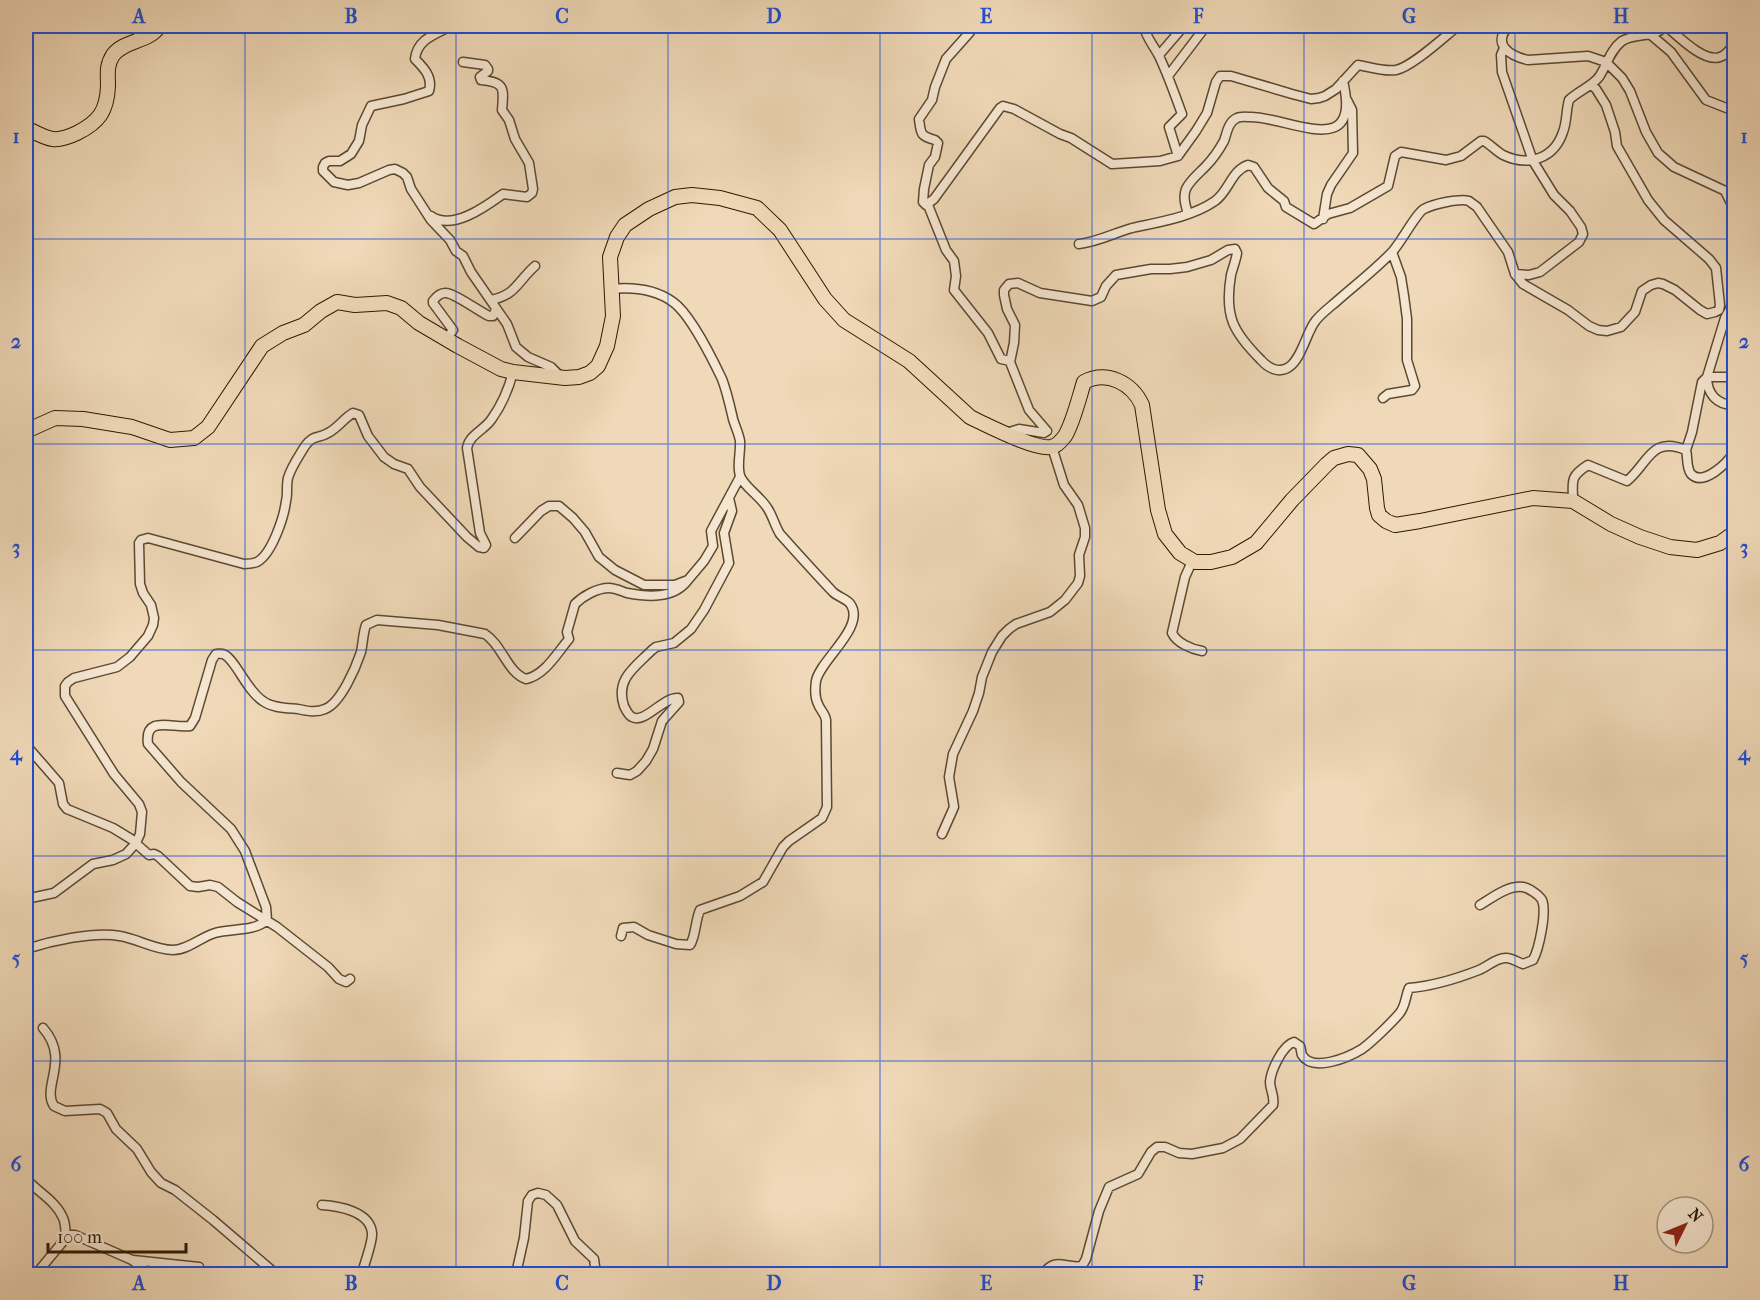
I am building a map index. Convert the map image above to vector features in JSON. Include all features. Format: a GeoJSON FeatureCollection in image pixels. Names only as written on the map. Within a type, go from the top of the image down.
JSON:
{"type":"FeatureCollection","features":[{"type":"Feature","properties":{"kind":"main road"},"geometry":{"type":"LineString","coordinates":[[26,128],[44,137],[62,140],[94,123],[103,113],[108,87],[107,66],[114,53],[147,36],[159,26]]}},
{"type":"Feature","properties":{"kind":"main road"},"geometry":{"type":"LineString","coordinates":[[26,431],[55,418],[83,419],[132,427],[170,440],[194,438],[208,427],[262,346],[283,333],[304,325],[337,302],[355,305],[387,303],[402,308],[419,323],[489,364],[513,372],[561,377],[590,373],[602,359],[613,316],[610,257],[617,237],[625,225],[654,206],[675,196],[692,195],[720,198],[757,208],[780,230],[825,299],[844,320],[909,361],[970,417],[1006,433],[1042,446],[1052,447],[1065,436],[1071,425],[1084,382],[1101,376],[1128,387],[1138,395],[1143,405],[1158,510],[1165,534],[1180,554],[1195,562],[1211,562],[1232,557],[1256,543],[1320,471],[1334,458],[1348,454],[1358,455],[1370,469],[1374,479],[1379,515],[1386,522],[1395,525],[1420,522],[1533,498],[1573,501],[1620,529],[1670,547],[1697,550],[1720,543],[1734,533]]}},
{"type":"Feature","properties":{"kind":"street"},"geometry":{"type":"LineString","coordinates":[[451,26],[421,44],[416,50],[415,59],[426,70],[430,82],[429,91],[371,106],[362,124],[359,141],[355,148],[344,159],[325,163],[322,167],[323,171],[334,182],[348,185],[359,183],[389,170],[399,170],[407,177],[411,189],[435,225],[450,240],[456,251],[463,256],[471,272],[507,324],[516,347],[528,357],[551,367],[561,377]]}},
{"type":"Feature","properties":{"kind":"street"},"geometry":{"type":"LineString","coordinates":[[968,26],[970,32],[946,59],[932,100],[919,119],[922,135],[938,143],[935,157],[929,165],[923,202],[928,205],[946,250],[954,261],[956,276],[954,290],[988,333],[1001,359],[1010,361]]}},
{"type":"Feature","properties":{"kind":"street"},"geometry":{"type":"LineString","coordinates":[[1144,26],[1176,94],[1182,114],[1169,127],[1178,156]]}},
{"type":"Feature","properties":{"kind":"street"},"geometry":{"type":"LineString","coordinates":[[1159,55],[1184,26]]}},
{"type":"Feature","properties":{"kind":"street"},"geometry":{"type":"LineString","coordinates":[[1168,76],[1206,26]]}},
{"type":"Feature","properties":{"kind":"street"},"geometry":{"type":"LineString","coordinates":[[928,205],[1003,106],[1014,109],[1071,138],[1115,165],[1160,161],[1178,156],[1203,122],[1212,99],[1215,82],[1220,76],[1231,76],[1311,99],[1325,96],[1344,81],[1358,65],[1388,70],[1404,68],[1458,26]]}},
{"type":"Feature","properties":{"kind":"street"},"geometry":{"type":"LineString","coordinates":[[1488,26],[1507,28],[1502,37],[1504,48],[1501,56],[1502,72],[1533,161],[1554,195],[1581,226],[1582,234],[1579,242],[1540,272],[1529,275],[1515,274]]}},
{"type":"Feature","properties":{"kind":"street"},"geometry":{"type":"LineString","coordinates":[[1666,26],[1673,28],[1681,26]]}},
{"type":"Feature","properties":{"kind":"street"},"geometry":{"type":"LineString","coordinates":[[1080,244],[1090,243],[1204,208],[1225,192],[1236,172],[1248,165],[1254,167],[1268,188],[1284,201],[1286,207],[1314,224],[1332,213],[1350,208],[1388,186],[1395,156],[1401,152],[1446,160],[1461,156],[1478,142],[1484,141],[1505,156],[1533,161],[1548,154],[1557,144],[1564,130],[1569,100],[1591,85],[1612,51],[1624,40],[1636,35],[1651,35],[1666,26]]}},
{"type":"Feature","properties":{"kind":"street"},"geometry":{"type":"LineString","coordinates":[[1666,26],[1693,48],[1709,57],[1721,57],[1734,44]]}},
{"type":"Feature","properties":{"kind":"street"},"geometry":{"type":"LineString","coordinates":[[1651,35],[1671,52],[1706,100],[1734,111]]}},
{"type":"Feature","properties":{"kind":"street"},"geometry":{"type":"LineString","coordinates":[[1504,48],[1528,60],[1588,56],[1606,62],[1622,78],[1630,91],[1646,132],[1658,153],[1674,166],[1734,195]]}},
{"type":"Feature","properties":{"kind":"street"},"geometry":{"type":"LineString","coordinates":[[429,214],[438,220],[449,222],[485,208],[503,194],[527,197],[533,189],[529,163],[502,110],[504,94],[502,88],[497,82],[481,80],[480,77],[488,71],[486,65],[463,62]]}},
{"type":"Feature","properties":{"kind":"street"},"geometry":{"type":"LineString","coordinates":[[1188,213],[1184,201],[1184,189],[1210,162],[1224,141],[1229,126],[1236,118],[1262,117],[1318,130],[1334,128],[1347,114],[1344,81]]}},
{"type":"Feature","properties":{"kind":"street"},"geometry":{"type":"LineString","coordinates":[[1006,433],[1019,429],[1044,433],[1047,430],[1029,410],[1010,361],[1015,325],[1007,309],[1004,290],[1010,284],[1018,283],[1040,293],[1092,301],[1101,297],[1106,286],[1116,275],[1151,269],[1187,267],[1211,260],[1232,248],[1238,253],[1231,277],[1232,324],[1245,344],[1264,364],[1272,369],[1282,370],[1294,362],[1315,322],[1392,252],[1420,212],[1446,202],[1469,201],[1483,213],[1508,252],[1515,274],[1523,284],[1598,330],[1614,329],[1626,323],[1635,312],[1642,291],[1658,283],[1675,290],[1707,314],[1719,310],[1716,268],[1709,259],[1664,220],[1648,200],[1617,146],[1606,105],[1601,95],[1591,85]]}},
{"type":"Feature","properties":{"kind":"street"},"geometry":{"type":"LineString","coordinates":[[1323,219],[1327,194],[1331,185],[1353,153],[1352,110],[1347,100]]}},
{"type":"Feature","properties":{"kind":"street"},"geometry":{"type":"LineString","coordinates":[[1722,189],[1729,196],[1734,209]]}},
{"type":"Feature","properties":{"kind":"street"},"geometry":{"type":"LineString","coordinates":[[1383,398],[1388,394],[1410,391],[1415,386],[1407,360],[1401,277],[1392,252]]}},
{"type":"Feature","properties":{"kind":"street"},"geometry":{"type":"LineString","coordinates":[[491,300],[512,293],[535,266]]}},
{"type":"Feature","properties":{"kind":"street"},"geometry":{"type":"LineString","coordinates":[[267,920],[266,907],[245,851],[231,829],[181,782],[148,744],[147,736],[151,728],[157,725],[190,726],[195,718],[212,660],[216,654],[228,657],[251,690],[268,705],[312,711],[328,708],[341,693],[353,672],[361,650],[366,625],[377,620],[438,625],[485,634],[519,676],[529,679],[542,671],[569,639],[567,632],[575,604],[578,601],[598,590],[608,588],[644,596],[666,595],[680,589],[704,561],[712,546],[711,531],[740,477],[740,441],[722,380],[693,326],[674,302],[647,290],[611,289]]}},
{"type":"Feature","properties":{"kind":"street"},"geometry":{"type":"LineString","coordinates":[[447,338],[453,330],[433,303],[438,295],[450,294],[492,316],[496,309]]}},
{"type":"Feature","properties":{"kind":"street"},"geometry":{"type":"LineString","coordinates":[[1734,302],[1725,318],[1707,377],[1707,384],[1713,398],[1722,404],[1734,406]]}},
{"type":"Feature","properties":{"kind":"street"},"geometry":{"type":"LineString","coordinates":[[1725,318],[1734,322]]}},
{"type":"Feature","properties":{"kind":"street"},"geometry":{"type":"LineString","coordinates":[[26,899],[54,893],[93,864],[119,858],[131,849],[140,834],[142,812],[139,804],[114,774],[65,696],[65,686],[74,678],[117,667],[130,657],[148,636],[154,618],[151,605],[140,584],[141,540],[148,538],[244,564],[257,562],[273,542],[278,531],[286,503],[289,474],[305,446],[315,436],[327,435],[353,413],[359,415],[368,436],[384,457],[408,469],[420,487],[467,537],[479,547],[484,548],[486,545],[480,533],[467,448],[471,439],[486,426],[498,409],[513,372]]}},
{"type":"Feature","properties":{"kind":"street"},"geometry":{"type":"LineString","coordinates":[[1734,374],[1730,377],[1707,377],[1700,384],[1692,432],[1686,450],[1688,467],[1693,476],[1702,478],[1719,469],[1734,452]]}},
{"type":"Feature","properties":{"kind":"street"},"geometry":{"type":"LineString","coordinates":[[1573,501],[1574,475],[1585,466],[1627,481],[1657,448],[1667,445],[1686,450]]}},
{"type":"Feature","properties":{"kind":"street"},"geometry":{"type":"LineString","coordinates":[[942,834],[954,807],[949,777],[953,754],[973,711],[982,677],[992,652],[1002,636],[1016,624],[1050,612],[1065,600],[1078,583],[1080,576],[1079,555],[1085,537],[1084,522],[1078,505],[1064,485],[1052,447]]}},
{"type":"Feature","properties":{"kind":"street"},"geometry":{"type":"LineString","coordinates":[[621,936],[623,928],[634,927],[648,935],[676,944],[690,945],[700,910],[740,896],[764,882],[779,853],[789,841],[818,822],[826,812],[826,720],[816,701],[816,682],[820,669],[848,632],[853,617],[852,606],[832,591],[780,534],[769,510],[740,477]]}},
{"type":"Feature","properties":{"kind":"street"},"geometry":{"type":"LineString","coordinates":[[617,773],[630,775],[643,765],[653,749],[662,721],[679,702],[678,698],[673,698],[648,714],[635,718],[627,713],[621,691],[627,675],[652,650],[679,640],[691,629],[704,610],[729,563],[724,533],[732,512],[729,498]]}},
{"type":"Feature","properties":{"kind":"street"},"geometry":{"type":"LineString","coordinates":[[515,538],[541,511],[549,506],[559,506],[585,532],[599,557],[615,570],[644,585],[675,585],[688,580]]}},
{"type":"Feature","properties":{"kind":"street"},"geometry":{"type":"LineString","coordinates":[[1195,562],[1190,566],[1185,577],[1172,633],[1182,643],[1202,651]]}},
{"type":"Feature","properties":{"kind":"street"},"geometry":{"type":"LineString","coordinates":[[26,745],[59,783],[63,804],[68,809],[114,828],[149,855],[158,856],[190,886],[218,887],[237,902],[267,920],[328,967],[342,981],[346,982],[350,979]]}},
{"type":"Feature","properties":{"kind":"street"},"geometry":{"type":"LineString","coordinates":[[1043,1275],[1049,1267],[1055,1264],[1082,1266],[1109,1187],[1138,1174],[1151,1152],[1157,1147],[1192,1154],[1222,1148],[1239,1139],[1273,1105],[1271,1077],[1284,1048],[1289,1043],[1294,1042],[1300,1046],[1302,1055],[1313,1063],[1338,1060],[1362,1048],[1400,1014],[1406,1004],[1409,988],[1425,987],[1456,978],[1482,969],[1502,958],[1507,957],[1523,964],[1533,960],[1538,949],[1543,911],[1542,900],[1523,887],[1512,888],[1480,905]]}},
{"type":"Feature","properties":{"kind":"street"},"geometry":{"type":"LineString","coordinates":[[26,949],[41,944],[102,934],[122,936],[167,950],[179,950],[207,935],[260,926],[267,920]]}},
{"type":"Feature","properties":{"kind":"street"},"geometry":{"type":"LineString","coordinates":[[43,1028],[50,1036],[56,1054],[51,1097],[54,1106],[65,1111],[100,1109],[107,1113],[116,1129],[136,1149],[161,1184],[175,1190],[206,1214],[276,1275]]}},
{"type":"Feature","properties":{"kind":"street"},"geometry":{"type":"LineString","coordinates":[[26,1179],[52,1201],[63,1216],[66,1238]]}},
{"type":"Feature","properties":{"kind":"street"},"geometry":{"type":"LineString","coordinates":[[516,1275],[524,1238],[528,1201],[532,1195],[538,1193],[546,1195],[557,1205],[575,1241],[594,1259],[596,1275]]}},
{"type":"Feature","properties":{"kind":"street"},"geometry":{"type":"LineString","coordinates":[[322,1205],[344,1208],[357,1214],[370,1227],[372,1236],[362,1275]]}},
{"type":"Feature","properties":{"kind":"street"},"geometry":{"type":"LineString","coordinates":[[1734,1215],[1732,1222],[1734,1239]]}},
{"type":"Feature","properties":{"kind":"street"},"geometry":{"type":"LineString","coordinates":[[36,1275],[71,1235],[79,1236],[132,1260],[151,1275]]}},
{"type":"Feature","properties":{"kind":"street"},"geometry":{"type":"LineString","coordinates":[[132,1260],[199,1267]]}}]}
